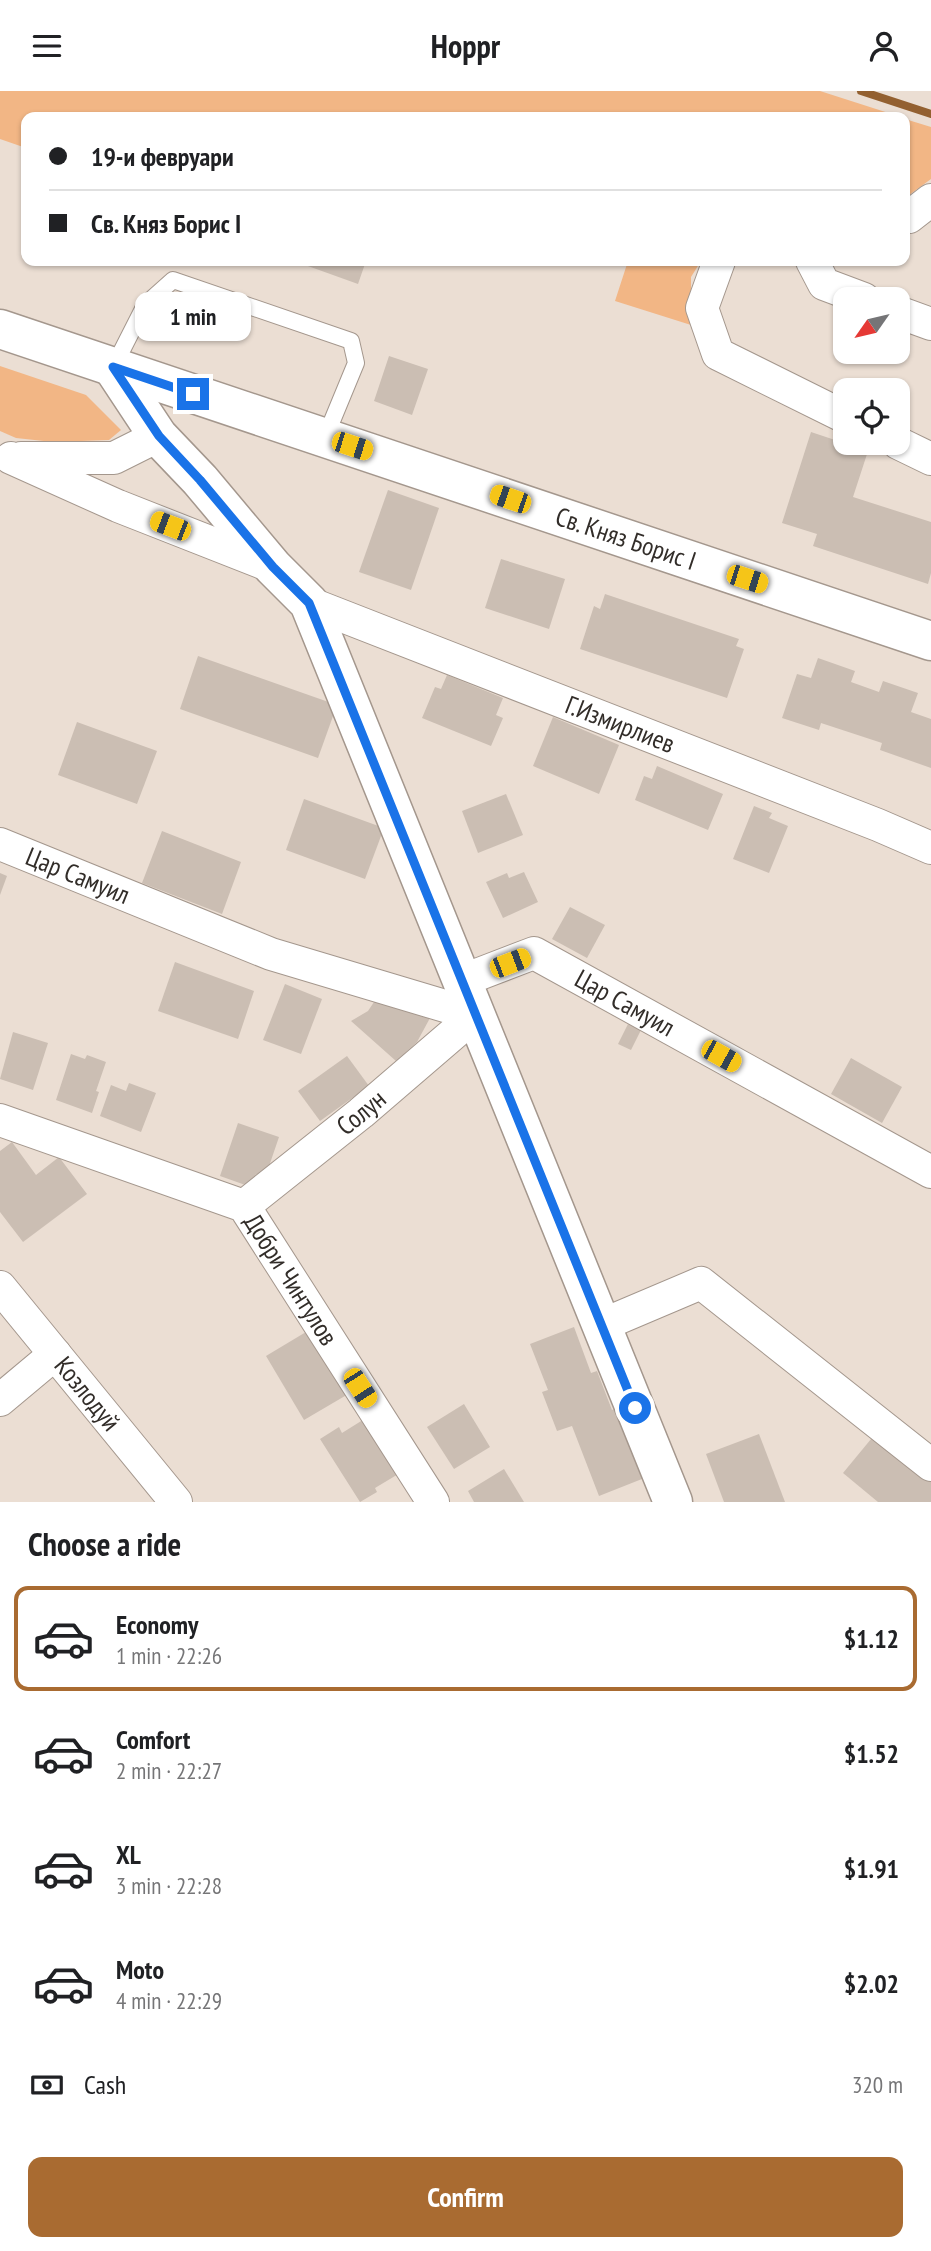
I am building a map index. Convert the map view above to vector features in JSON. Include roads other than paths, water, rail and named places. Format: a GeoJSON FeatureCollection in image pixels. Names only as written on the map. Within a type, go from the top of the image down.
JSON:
{"type":"FeatureCollection","features":[{"type":"Feature","properties":{"kind":"street"},"geometry":{"type":"LineString","coordinates":[[910,216],[931,200]]}},
{"type":"Feature","properties":{"kind":"street"},"geometry":{"type":"LineString","coordinates":[[717,266],[702,308],[719,355],[833,411]]}},
{"type":"Feature","properties":{"kind":"street"},"geometry":{"type":"LineString","coordinates":[[815,266],[824,284],[833,287]]}},
{"type":"Feature","properties":{"kind":"street"},"geometry":{"type":"LineString","coordinates":[[910,316],[931,324]]}},
{"type":"Feature","properties":{"kind":"street","name":"Св. Княз Борис I"},"geometry":{"type":"LineString","coordinates":[[0,329],[931,641]]}},
{"type":"Feature","properties":{"kind":"street"},"geometry":{"type":"LineString","coordinates":[[113,367],[159,436],[273,567],[309,603],[673,1502]]}},
{"type":"Feature","properties":{"kind":"street"},"geometry":{"type":"LineString","coordinates":[[6,455],[114,458],[159,436]]}},
{"type":"Feature","properties":{"kind":"street"},"geometry":{"type":"LineString","coordinates":[[910,449],[931,459]]}},
{"type":"Feature","properties":{"kind":"street"},"geometry":{"type":"LineString","coordinates":[[6,455],[118,506],[273,567]]}},
{"type":"Feature","properties":{"kind":"street","name":"Г.Измирлиев"},"geometry":{"type":"LineString","coordinates":[[309,603],[826,804],[931,848]]}},
{"type":"Feature","properties":{"kind":"street","name":"Цар Самуил"},"geometry":{"type":"LineString","coordinates":[[0,844],[271,954],[468,998],[534,953],[931,1172]]}},
{"type":"Feature","properties":{"kind":"street","name":"Солун"},"geometry":{"type":"LineString","coordinates":[[244,1206],[361,1113],[468,998]]}},
{"type":"Feature","properties":{"kind":"street","name":"Добри Чинтулов"},"geometry":{"type":"LineString","coordinates":[[0,1120],[244,1206],[433,1502]]}},
{"type":"Feature","properties":{"kind":"street"},"geometry":{"type":"LineString","coordinates":[[602,1325],[701,1283],[931,1465]]}},
{"type":"Feature","properties":{"kind":"street","name":"Козлодуй"},"geometry":{"type":"LineString","coordinates":[[0,1287],[176,1502]]}},
{"type":"Feature","properties":{"kind":"street"},"geometry":{"type":"LineString","coordinates":[[0,1400],[55,1354]]}},
{"type":"Feature","properties":{"kind":"lane"},"geometry":{"type":"LineString","coordinates":[[113,367],[145,305],[173,280],[351,341],[356,363],[325,437]]}},
{"type":"Feature","properties":{"kind":"waterway"},"geometry":{"type":"LineString","coordinates":[[861,91],[931,114]]}}]}
